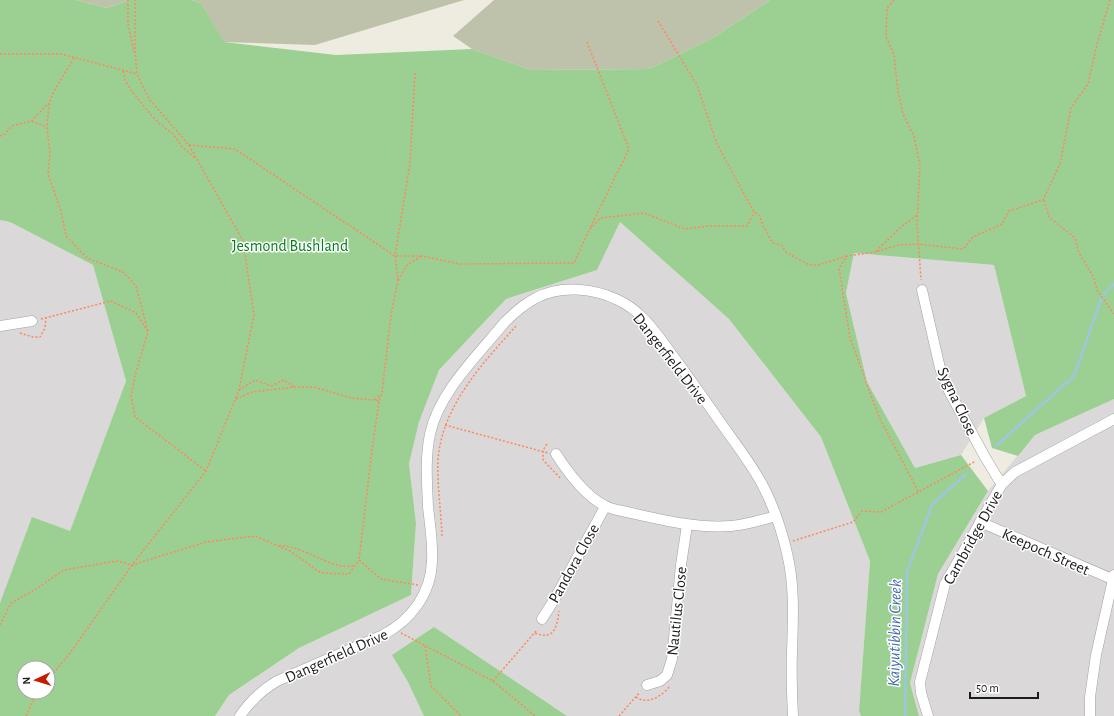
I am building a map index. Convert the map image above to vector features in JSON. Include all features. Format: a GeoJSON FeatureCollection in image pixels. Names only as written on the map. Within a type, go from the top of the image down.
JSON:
{"type":"FeatureCollection","features":[{"type":"Feature","properties":{"kind":"street","name":"Dangerfield Drive"},"geometry":{"type":"LineString","coordinates":[[240,716],[254,698],[264,689],[277,681],[400,633],[421,602],[428,587],[432,562],[432,549],[426,463],[430,434],[441,404],[450,389],[514,313],[537,297],[554,292],[575,290],[598,293],[614,298],[628,305],[643,318],[689,377],[750,465],[765,490],[776,516],[792,579],[794,609],[791,691],[793,716]]}},
{"type":"Feature","properties":{"kind":"street","name":"Sygna Close"},"geometry":{"type":"LineString","coordinates":[[922,290],[940,368],[949,391],[996,477],[1002,484]]}},
{"type":"Feature","properties":{"kind":"street"},"geometry":{"type":"LineString","coordinates":[[0,326],[32,321]]}},
{"type":"Feature","properties":{"kind":"street","name":"Cambridge Drive"},"geometry":{"type":"LineString","coordinates":[[928,716],[921,693],[920,682],[942,592],[948,575],[1002,484],[1015,472],[1114,419]]}},
{"type":"Feature","properties":{"kind":"street"},"geometry":{"type":"LineString","coordinates":[[556,454],[568,473],[586,492],[605,507],[687,525],[709,527],[732,526],[776,516]]}},
{"type":"Feature","properties":{"kind":"street","name":"Pandora Close"},"geometry":{"type":"LineString","coordinates":[[542,619],[605,507]]}},
{"type":"Feature","properties":{"kind":"street","name":"Keepoch Street"},"geometry":{"type":"LineString","coordinates":[[980,522],[1113,577]]}},
{"type":"Feature","properties":{"kind":"street","name":"Nautilus Close"},"geometry":{"type":"LineString","coordinates":[[647,685],[660,681],[667,675],[672,659],[680,565],[687,525]]}},
{"type":"Feature","properties":{"kind":"street"},"geometry":{"type":"LineString","coordinates":[[1090,716],[1090,697],[1096,655],[1113,577]]}},
{"type":"Feature","properties":{"kind":"path"},"geometry":{"type":"LineString","coordinates":[[128,0],[128,24],[136,60]]}},
{"type":"Feature","properties":{"kind":"path"},"geometry":{"type":"LineString","coordinates":[[56,670],[68,656],[132,566],[206,471],[239,390],[254,315],[243,241],[189,145],[150,98],[137,74],[135,0]]}},
{"type":"Feature","properties":{"kind":"path"},"geometry":{"type":"LineString","coordinates":[[894,0],[888,8],[886,37],[894,54],[898,92],[903,114],[914,136],[920,165],[918,244],[922,290]]}},
{"type":"Feature","properties":{"kind":"path"},"geometry":{"type":"LineString","coordinates":[[1110,0],[1097,44],[1088,84],[1071,108],[1060,164],[1043,200],[1049,217],[1075,238],[1079,253],[1094,278],[1097,290],[1114,314]]}},
{"type":"Feature","properties":{"kind":"path"},"geometry":{"type":"LineString","coordinates":[[658,21],[698,85],[718,144],[754,212],[760,216],[763,226],[773,243],[781,245],[786,252],[809,265],[818,265],[847,256],[875,252],[899,245],[918,244],[963,249],[973,237],[1002,224],[1009,212],[1043,200]]}},
{"type":"Feature","properties":{"kind":"path"},"geometry":{"type":"LineString","coordinates":[[189,145],[235,149],[395,256],[422,256],[460,264],[574,263],[628,149],[587,42]]}},
{"type":"Feature","properties":{"kind":"path"},"geometry":{"type":"LineString","coordinates":[[0,54],[61,54],[137,74]]}},
{"type":"Feature","properties":{"kind":"path"},"geometry":{"type":"LineString","coordinates":[[74,58],[54,91],[49,103],[47,127],[50,154],[48,174],[61,211],[66,236],[87,258],[123,272],[136,286],[148,332],[136,372],[131,396],[135,417],[206,471]]}},
{"type":"Feature","properties":{"kind":"path"},"geometry":{"type":"LineString","coordinates":[[123,70],[126,82],[131,90],[160,124],[173,134],[183,148],[197,160]]}},
{"type":"Feature","properties":{"kind":"path"},"geometry":{"type":"LineString","coordinates":[[0,625],[11,602],[33,591],[64,570],[116,561],[132,566],[206,542],[255,536],[290,552],[321,573],[349,574],[360,560],[379,401],[382,393],[391,315],[398,280],[395,256],[410,163],[415,73]]}},
{"type":"Feature","properties":{"kind":"path"},"geometry":{"type":"LineString","coordinates":[[0,136],[5,134],[12,126],[31,121],[49,103]]}},
{"type":"Feature","properties":{"kind":"path"},"geometry":{"type":"LineString","coordinates":[[31,121],[47,127]]}},
{"type":"Feature","properties":{"kind":"path"},"geometry":{"type":"LineString","coordinates":[[589,230],[601,218],[644,213],[685,229],[708,226],[747,226],[754,212]]}},
{"type":"Feature","properties":{"kind":"path"},"geometry":{"type":"LineString","coordinates":[[875,252],[902,226],[918,215]]}},
{"type":"Feature","properties":{"kind":"path"},"geometry":{"type":"LineString","coordinates":[[398,280],[407,265],[422,256]]}},
{"type":"Feature","properties":{"kind":"path"},"geometry":{"type":"LineString","coordinates":[[847,256],[839,268],[850,338],[879,417],[918,491]]}},
{"type":"Feature","properties":{"kind":"path"},"geometry":{"type":"LineString","coordinates":[[32,321],[111,301],[136,313],[148,332]]}},
{"type":"Feature","properties":{"kind":"path"},"geometry":{"type":"LineString","coordinates":[[442,541],[438,461],[445,426],[462,393],[485,362],[519,322]]}},
{"type":"Feature","properties":{"kind":"path"},"geometry":{"type":"LineString","coordinates":[[239,390],[255,380],[271,386],[284,380],[295,387]]}},
{"type":"Feature","properties":{"kind":"path"},"geometry":{"type":"LineString","coordinates":[[236,399],[252,392],[295,387],[314,387],[351,398],[379,401]]}},
{"type":"Feature","properties":{"kind":"path"},"geometry":{"type":"LineString","coordinates":[[375,400],[382,393]]}},
{"type":"Feature","properties":{"kind":"path"},"geometry":{"type":"LineString","coordinates":[[434,420],[445,426],[542,452]]}},
{"type":"Feature","properties":{"kind":"path"},"geometry":{"type":"LineString","coordinates":[[784,544],[853,522],[862,511],[881,512],[918,491],[985,457]]}},
{"type":"Feature","properties":{"kind":"path"},"geometry":{"type":"LineString","coordinates":[[278,546],[288,545],[308,554],[343,566],[355,565]]}},
{"type":"Feature","properties":{"kind":"path"},"geometry":{"type":"LineString","coordinates":[[360,560],[381,579],[428,587]]}},
{"type":"Feature","properties":{"kind":"path"},"geometry":{"type":"LineString","coordinates":[[493,682],[536,631]]}},
{"type":"Feature","properties":{"kind":"path"},"geometry":{"type":"LineString","coordinates":[[400,633],[493,682],[535,716]]}},
{"type":"Feature","properties":{"kind":"path"},"geometry":{"type":"LineString","coordinates":[[426,646],[431,686],[461,716]]}},
{"type":"Feature","properties":{"kind":"path"},"geometry":{"type":"LineString","coordinates":[[636,697],[647,701],[653,699],[667,690],[672,684]]}},
{"type":"Feature","properties":{"kind":"path"},"geometry":{"type":"LineString","coordinates":[[619,716],[647,685]]}},
{"type":"Feature","properties":{"kind":"path"},"geometry":{"type":"LineString","coordinates":[[26,716],[33,700]]}},
{"type":"Feature","properties":{"kind":"shaded area"},"geometry":{"type":"Polygon","coordinates":[[[76,0],[130,0],[107,8],[76,0]]]}},
{"type":"Feature","properties":{"kind":"shaded area"},"geometry":{"type":"Polygon","coordinates":[[[191,0],[464,0],[315,45],[223,42],[201,3],[191,0]]]}},
{"type":"Feature","properties":{"kind":"shaded area"},"geometry":{"type":"Polygon","coordinates":[[[494,0],[770,0],[711,39],[649,69],[531,70],[472,49],[453,36],[494,0]]]}},
{"type":"Feature","properties":{"kind":"shaded area"},"geometry":{"type":"Polygon","coordinates":[[[0,220],[10,222],[93,265],[126,381],[70,531],[0,603],[0,220]]]}},
{"type":"Feature","properties":{"kind":"shaded area"},"geometry":{"type":"Polygon","coordinates":[[[620,222],[729,319],[821,437],[870,561],[859,711],[861,716],[215,716],[229,695],[299,648],[411,595],[416,523],[409,464],[419,422],[439,370],[506,299],[597,270],[620,222]]]}},
{"type":"Feature","properties":{"kind":"shaded area"},"geometry":{"type":"Polygon","coordinates":[[[854,253],[994,265],[1026,396],[984,418],[961,455],[915,468],[867,382],[846,293],[854,253]]]}},
{"type":"Feature","properties":{"kind":"shaded area"},"geometry":{"type":"Polygon","coordinates":[[[1114,399],[1114,716],[919,716],[910,683],[938,574],[988,491],[1035,435],[1114,399]]]}},
{"type":"Feature","properties":{"kind":"green space","name":"Jesmond Bushland"},"geometry":{"type":"Polygon","coordinates":[[[0,0],[76,0],[107,8],[130,0],[191,0],[201,3],[224,42],[336,55],[472,49],[531,70],[649,69],[711,39],[770,0],[1114,0],[1114,399],[1035,435],[1018,456],[992,448],[984,418],[1026,396],[994,265],[854,253],[846,293],[867,382],[915,468],[961,455],[988,491],[938,574],[910,683],[919,716],[861,716],[859,711],[870,561],[821,437],[729,319],[620,222],[597,270],[506,299],[439,370],[419,422],[409,464],[416,523],[411,595],[299,648],[229,695],[215,716],[0,716],[0,603],[32,517],[70,531],[126,381],[93,265],[10,222],[0,220],[0,0]]]}},
{"type":"Feature","properties":{"kind":"green space"},"geometry":{"type":"Polygon","coordinates":[[[434,627],[567,716],[424,716],[408,682],[392,655],[434,627]]]}},
{"type":"Feature","properties":{"kind":"waterway","name":"Kaiyutibbin Creek"},"geometry":{"type":"LineString","coordinates":[[996,446],[1074,376],[1102,297],[1114,284]]}},
{"type":"Feature","properties":{"kind":"waterway","name":"Kaiyutibbin Creek"},"geometry":{"type":"LineString","coordinates":[[905,716],[907,572],[932,505],[966,474]]}}]}
